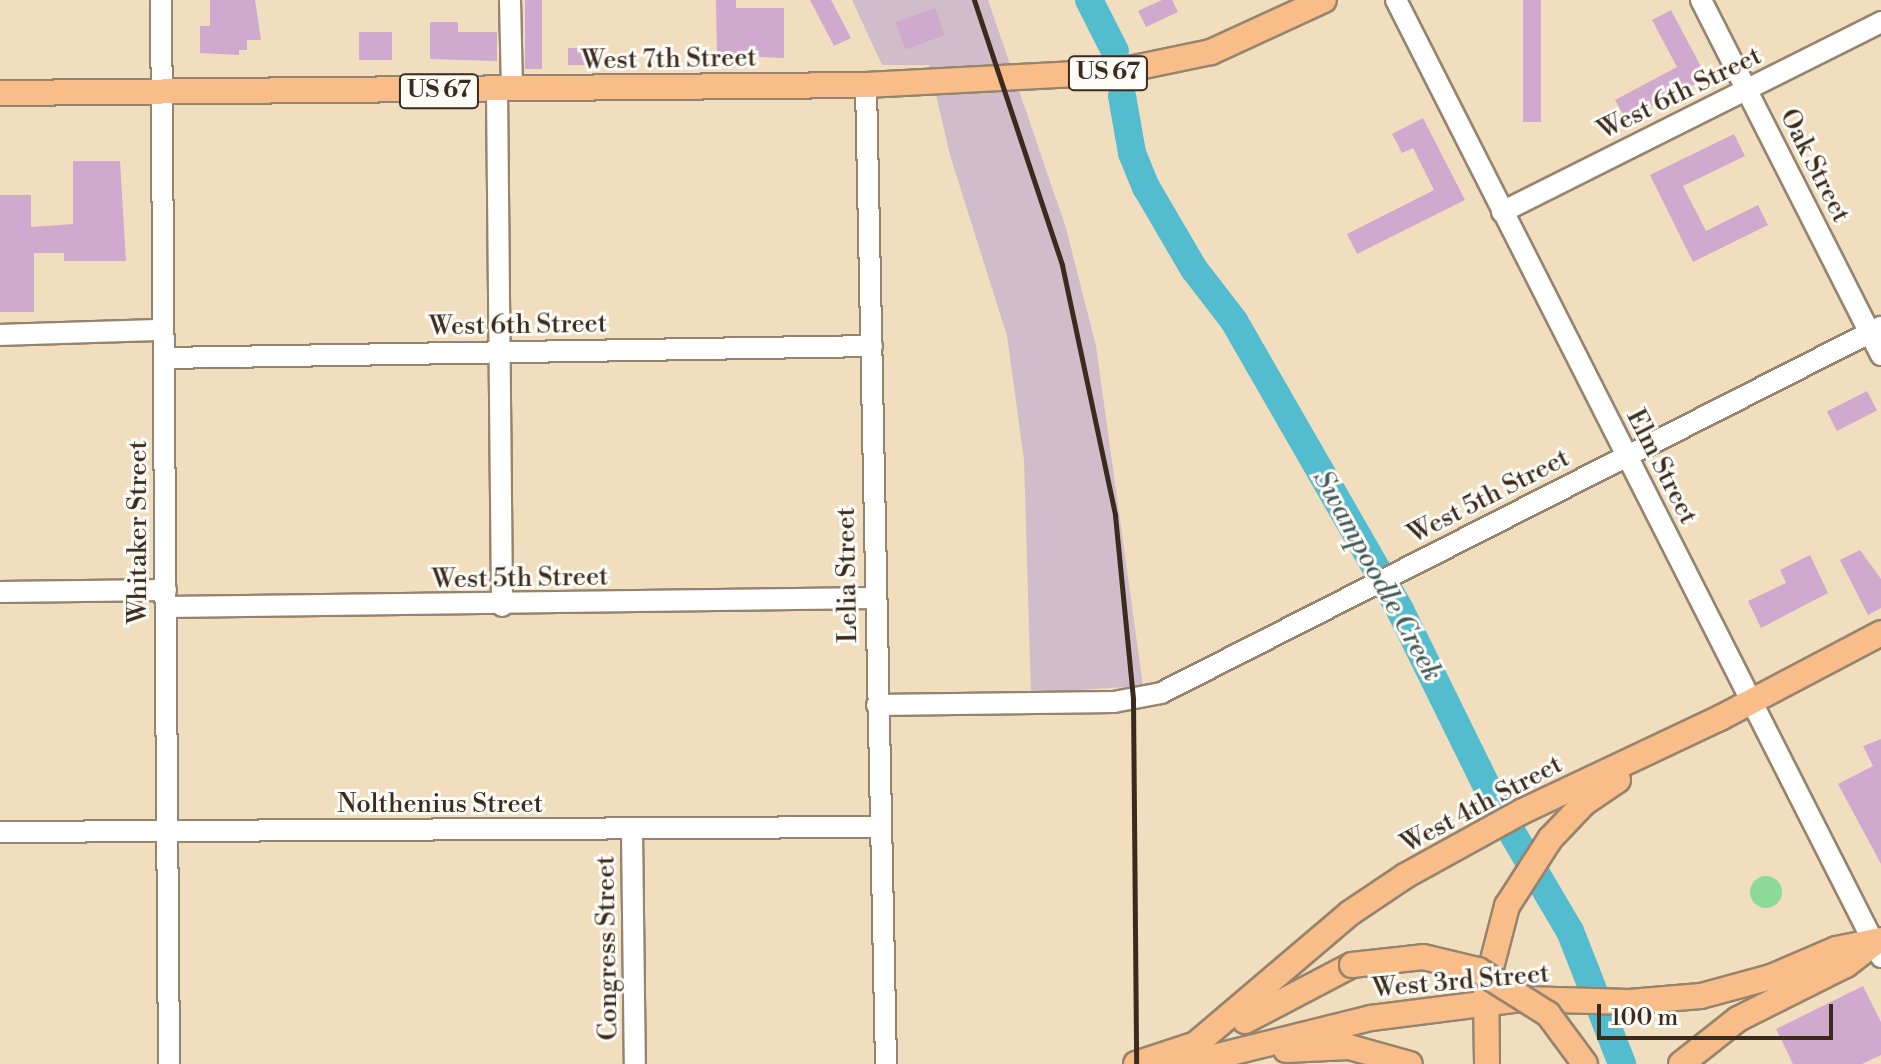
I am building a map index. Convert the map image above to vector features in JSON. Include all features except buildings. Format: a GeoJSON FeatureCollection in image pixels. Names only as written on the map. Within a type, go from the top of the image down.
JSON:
{"type":"FeatureCollection","features":[{"type":"Feature","properties":{"kind":"main road","name":"West 7th Street"},"geometry":{"type":"LineString","coordinates":[[0,93],[162,94],[866,85],[1151,68],[1253,36],[1324,0]]}},
{"type":"Feature","properties":{"kind":"main road","name":"West 4th Street"},"geometry":{"type":"LineString","coordinates":[[1136,1064],[1199,1055],[1350,913],[1487,830],[1668,743],[1881,633]]}},
{"type":"Feature","properties":{"kind":"main road"},"geometry":{"type":"LineString","coordinates":[[1487,1064],[1485,1003],[1494,943],[1507,906],[1558,829],[1597,793],[1668,743]]}},
{"type":"Feature","properties":{"kind":"main road"},"geometry":{"type":"LineString","coordinates":[[1688,1057],[1738,1019],[1879,947]]}},
{"type":"Feature","properties":{"kind":"main road","name":"West 3rd Street"},"geometry":{"type":"LineString","coordinates":[[1199,1055],[1371,1018],[1485,1003],[1546,999],[1645,1002],[1725,990],[1836,949],[1879,947]]}},
{"type":"Feature","properties":{"kind":"main road"},"geometry":{"type":"LineString","coordinates":[[1199,1055],[1352,965],[1423,957],[1478,970],[1548,1014],[1585,1064]]}},
{"type":"Feature","properties":{"kind":"main road"},"geometry":{"type":"LineString","coordinates":[[1199,1055],[1349,1047],[1410,1064]]}},
{"type":"Feature","properties":{"kind":"street","name":"Whitaker Street"},"geometry":{"type":"LineString","coordinates":[[161,0],[169,1064]]}},
{"type":"Feature","properties":{"kind":"street"},"geometry":{"type":"LineString","coordinates":[[502,606],[500,353],[504,90],[510,0]]}},
{"type":"Feature","properties":{"kind":"street","name":"Elm Street"},"geometry":{"type":"LineString","coordinates":[[1396,0],[1750,700],[1879,947]]}},
{"type":"Feature","properties":{"kind":"street","name":"Oak Street"},"geometry":{"type":"LineString","coordinates":[[1701,0],[1746,91],[1875,330],[1881,355]]}},
{"type":"Feature","properties":{"kind":"street","name":"West 6th Street"},"geometry":{"type":"LineString","coordinates":[[1502,212],[1881,22]]}},
{"type":"Feature","properties":{"kind":"street","name":"Lelia Street"},"geometry":{"type":"LineString","coordinates":[[866,85],[874,598],[886,1064]]}},
{"type":"Feature","properties":{"kind":"street"},"geometry":{"type":"LineString","coordinates":[[0,335],[163,330]]}},
{"type":"Feature","properties":{"kind":"street","name":"West 5th Street"},"geometry":{"type":"LineString","coordinates":[[877,705],[1133,700],[1161,693],[1875,330]]}},
{"type":"Feature","properties":{"kind":"street","name":"West 6th Street"},"geometry":{"type":"LineString","coordinates":[[164,358],[872,346]]}},
{"type":"Feature","properties":{"kind":"street","name":"West 5th Street"},"geometry":{"type":"LineString","coordinates":[[0,592],[502,606],[874,598]]}},
{"type":"Feature","properties":{"kind":"street","name":"Nolthenius Street"},"geometry":{"type":"LineString","coordinates":[[0,832],[632,831],[880,827]]}},
{"type":"Feature","properties":{"kind":"street","name":"Congress Street"},"geometry":{"type":"LineString","coordinates":[[632,831],[635,1064]]}},
{"type":"Feature","properties":{"kind":"shaded area"},"geometry":{"type":"Polygon","coordinates":[[[852,0],[988,0],[1066,228],[1096,346],[1143,686],[1031,693],[1024,460],[1007,336],[950,155],[929,65],[882,65],[852,0]]]}},
{"type":"Feature","properties":{"kind":"green space"},"geometry":{"type":"Polygon","coordinates":[[[1766,876],[1778,880],[1782,892],[1778,904],[1766,908],[1754,904],[1750,892],[1754,880],[1766,876]]]}},
{"type":"Feature","properties":{"kind":"waterway","name":"Swampoodle Creek"},"geometry":{"type":"LineString","coordinates":[[1089,0],[1115,51]]}},
{"type":"Feature","properties":{"kind":"waterway","name":"Swampoodle Creek"},"geometry":{"type":"LineString","coordinates":[[1122,96],[1132,153],[1146,187],[1194,269],[1234,321],[1400,610],[1498,809],[1570,931],[1622,1064]]}},
{"type":"Feature","properties":{"kind":"railway"},"geometry":{"type":"LineString","coordinates":[[974,0],[1062,265],[1115,515],[1133,700],[1136,1064]]}}]}
